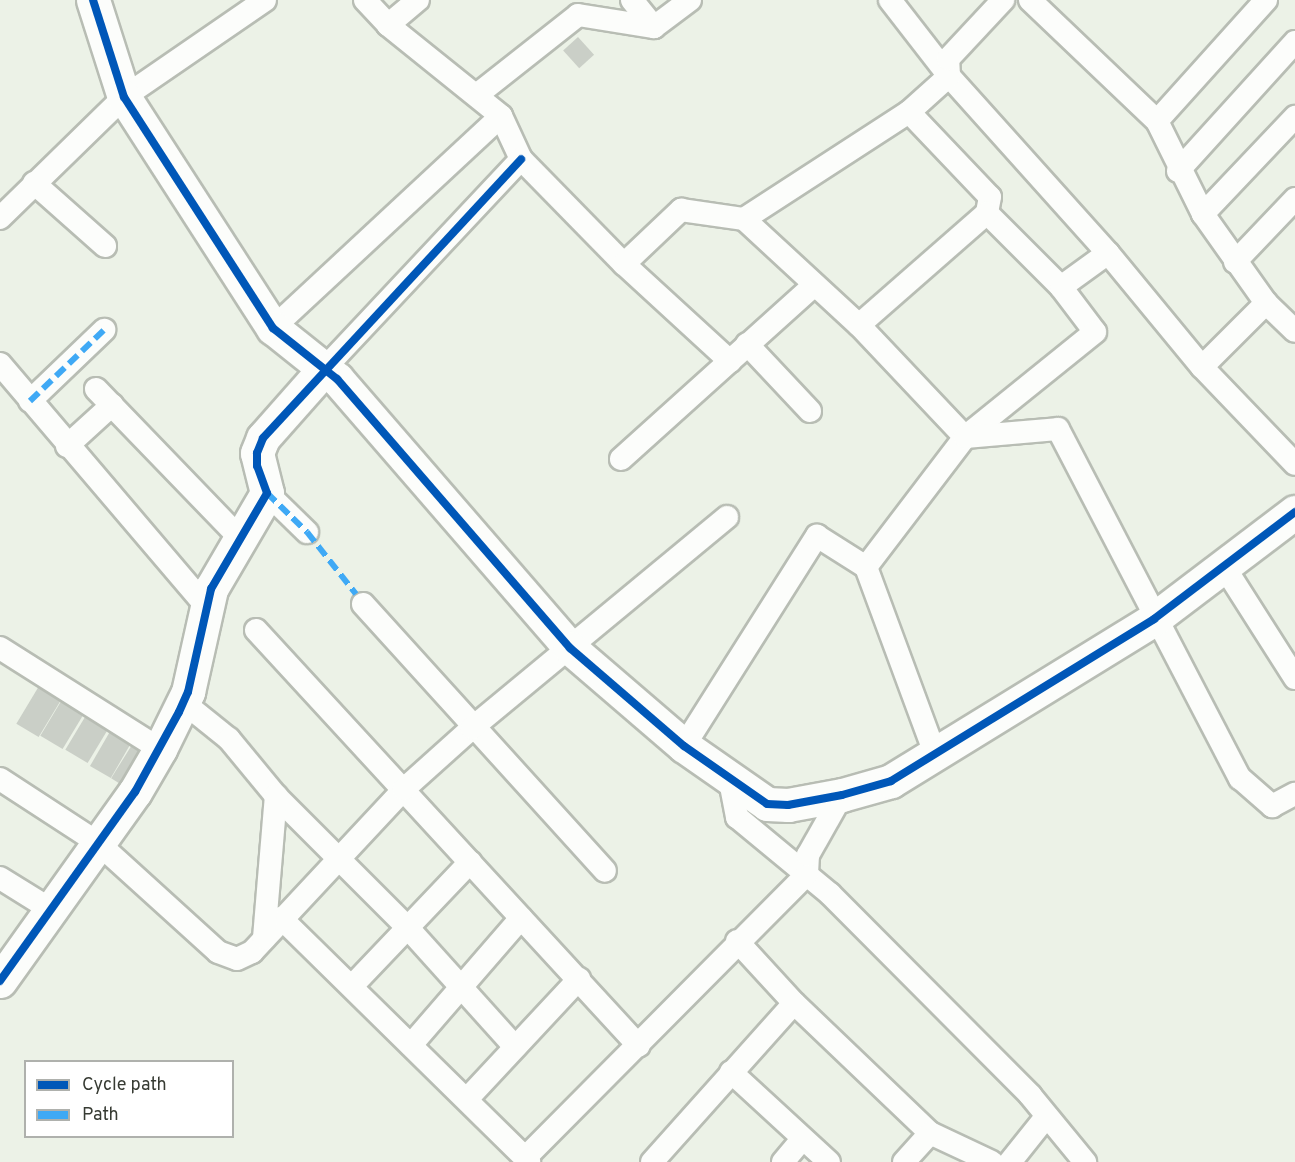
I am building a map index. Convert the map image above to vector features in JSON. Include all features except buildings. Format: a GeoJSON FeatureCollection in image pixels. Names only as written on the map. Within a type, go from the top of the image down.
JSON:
{"type":"FeatureCollection","features":[{"type":"Feature","properties":{"kind":"street"},"geometry":{"type":"LineString","coordinates":[[93,0],[124,97],[273,328],[324,369],[570,648],[684,746],[730,781],[767,804],[788,805],[842,795],[891,781],[936,756],[1154,619],[1295,512]]}},
{"type":"Feature","properties":{"kind":"street"},"geometry":{"type":"LineString","coordinates":[[0,218],[124,97],[265,0]]}},
{"type":"Feature","properties":{"kind":"street"},"geometry":{"type":"LineString","coordinates":[[365,0],[388,25],[478,94],[501,116],[521,159],[624,264],[730,361]]}},
{"type":"Feature","properties":{"kind":"street"},"geometry":{"type":"LineString","coordinates":[[388,25],[418,0]]}},
{"type":"Feature","properties":{"kind":"street"},"geometry":{"type":"LineString","coordinates":[[632,0],[654,27]]}},
{"type":"Feature","properties":{"kind":"street"},"geometry":{"type":"LineString","coordinates":[[654,27],[690,0]]}},
{"type":"Feature","properties":{"kind":"street"},"geometry":{"type":"LineString","coordinates":[[890,0],[949,76],[1108,253],[1202,367],[1295,464]]}},
{"type":"Feature","properties":{"kind":"street"},"geometry":{"type":"LineString","coordinates":[[949,76],[948,59],[1003,0]]}},
{"type":"Feature","properties":{"kind":"street"},"geometry":{"type":"LineString","coordinates":[[1030,0],[1156,121],[1178,171],[1235,262],[1266,303],[1292,320]]}},
{"type":"Feature","properties":{"kind":"street"},"geometry":{"type":"LineString","coordinates":[[1156,121],[1266,0]]}},
{"type":"Feature","properties":{"kind":"street"},"geometry":{"type":"LineString","coordinates":[[478,94],[572,7],[654,27]]}},
{"type":"Feature","properties":{"kind":"street"},"geometry":{"type":"LineString","coordinates":[[1178,171],[1295,42]]}},
{"type":"Feature","properties":{"kind":"street"},"geometry":{"type":"LineString","coordinates":[[744,219],[909,112],[949,76]]}},
{"type":"Feature","properties":{"kind":"street"},"geometry":{"type":"LineString","coordinates":[[859,325],[987,213],[990,197],[909,112]]}},
{"type":"Feature","properties":{"kind":"street"},"geometry":{"type":"LineString","coordinates":[[273,328],[501,116]]}},
{"type":"Feature","properties":{"kind":"street"},"geometry":{"type":"LineString","coordinates":[[1203,214],[1295,117]]}},
{"type":"Feature","properties":{"kind":"street"},"geometry":{"type":"LineString","coordinates":[[307,532],[267,493],[257,466],[256,453],[263,438],[324,369],[521,159]]}},
{"type":"Feature","properties":{"kind":"street"},"geometry":{"type":"LineString","coordinates":[[34,183],[105,246]]}},
{"type":"Feature","properties":{"kind":"street"},"geometry":{"type":"LineString","coordinates":[[1235,262],[1295,199]]}},
{"type":"Feature","properties":{"kind":"street"},"geometry":{"type":"LineString","coordinates":[[624,264],[681,210],[744,219],[859,325],[965,437]]}},
{"type":"Feature","properties":{"kind":"street"},"geometry":{"type":"LineString","coordinates":[[866,567],[965,437],[1095,332],[1060,287],[987,213]]}},
{"type":"Feature","properties":{"kind":"street"},"geometry":{"type":"LineString","coordinates":[[1060,287],[1108,253]]}},
{"type":"Feature","properties":{"kind":"street"},"geometry":{"type":"LineString","coordinates":[[621,459],[814,285]]}},
{"type":"Feature","properties":{"kind":"street"},"geometry":{"type":"LineString","coordinates":[[1202,367],[1266,303]]}},
{"type":"Feature","properties":{"kind":"street"},"geometry":{"type":"LineString","coordinates":[[30,401],[104,330]]}},
{"type":"Feature","properties":{"kind":"street"},"geometry":{"type":"LineString","coordinates":[[747,344],[810,411]]}},
{"type":"Feature","properties":{"kind":"street"},"geometry":{"type":"LineString","coordinates":[[0,364],[67,446],[206,606]]}},
{"type":"Feature","properties":{"kind":"street"},"geometry":{"type":"LineString","coordinates":[[67,446],[104,397],[241,539]]}},
{"type":"Feature","properties":{"kind":"street"},"geometry":{"type":"LineString","coordinates":[[965,437],[1058,429],[1154,619],[1240,778],[1272,807],[1295,794]]}},
{"type":"Feature","properties":{"kind":"street"},"geometry":{"type":"LineString","coordinates":[[0,981],[98,843],[160,749],[183,702],[206,606],[267,493]]}},
{"type":"Feature","properties":{"kind":"street"},"geometry":{"type":"LineString","coordinates":[[0,779],[98,843],[218,952],[237,959],[252,952],[336,857],[404,789],[472,728],[727,517]]}},
{"type":"Feature","properties":{"kind":"street"},"geometry":{"type":"LineString","coordinates":[[684,746],[816,536],[866,567],[936,756]]}},
{"type":"Feature","properties":{"kind":"street"},"geometry":{"type":"LineString","coordinates":[[1223,565],[1295,678]]}},
{"type":"Feature","properties":{"kind":"street"},"geometry":{"type":"LineString","coordinates":[[363,604],[472,728],[605,871]]}},
{"type":"Feature","properties":{"kind":"street"},"geometry":{"type":"LineString","coordinates":[[256,630],[639,1046]]}},
{"type":"Feature","properties":{"kind":"street"},"geometry":{"type":"LineString","coordinates":[[0,648],[160,749]]}},
{"type":"Feature","properties":{"kind":"street"},"geometry":{"type":"LineString","coordinates":[[183,702],[229,739],[276,796],[408,928],[458,987],[515,1047]]}},
{"type":"Feature","properties":{"kind":"street"},"geometry":{"type":"LineString","coordinates":[[730,781],[737,817],[807,874],[1014,1078],[1085,1162]]}},
{"type":"Feature","properties":{"kind":"street"},"geometry":{"type":"LineString","coordinates":[[281,918],[468,1098],[527,1160],[639,1046],[737,941],[807,874],[808,855],[842,795]]}},
{"type":"Feature","properties":{"kind":"street"},"geometry":{"type":"LineString","coordinates":[[264,938],[276,796]]}},
{"type":"Feature","properties":{"kind":"street"},"geometry":{"type":"LineString","coordinates":[[353,985],[470,862]]}},
{"type":"Feature","properties":{"kind":"street"},"geometry":{"type":"LineString","coordinates":[[0,878],[50,909]]}},
{"type":"Feature","properties":{"kind":"street"},"geometry":{"type":"LineString","coordinates":[[411,1045],[458,987],[521,918]]}},
{"type":"Feature","properties":{"kind":"street"},"geometry":{"type":"LineString","coordinates":[[737,941],[794,1003],[930,1133],[992,1162]]}},
{"type":"Feature","properties":{"kind":"street"},"geometry":{"type":"LineString","coordinates":[[468,1098],[579,979]]}},
{"type":"Feature","properties":{"kind":"street"},"geometry":{"type":"LineString","coordinates":[[652,1162],[794,1003]]}},
{"type":"Feature","properties":{"kind":"street"},"geometry":{"type":"LineString","coordinates":[[731,1072],[829,1162]]}},
{"type":"Feature","properties":{"kind":"street"},"geometry":{"type":"LineString","coordinates":[[1010,1162],[1046,1117]]}},
{"type":"Feature","properties":{"kind":"street"},"geometry":{"type":"LineString","coordinates":[[904,1162],[930,1133]]}},
{"type":"Feature","properties":{"kind":"street"},"geometry":{"type":"LineString","coordinates":[[783,1162],[802,1139]]}},
{"type":"Feature","properties":{"kind":"marked path"},"geometry":{"type":"LineString","coordinates":[[30,401],[104,330]]}},
{"type":"Feature","properties":{"kind":"marked path"},"geometry":{"type":"LineString","coordinates":[[267,493],[307,532],[356,594]]}},
{"type":"Feature","properties":{"kind":"cycle path"},"geometry":{"type":"LineString","coordinates":[[93,0],[124,97],[273,328],[337,379],[570,648],[684,746],[767,804],[788,805],[842,795],[891,781],[1154,619],[1295,512]]}},
{"type":"Feature","properties":{"kind":"cycle path"},"geometry":{"type":"LineString","coordinates":[[0,981],[135,792],[179,712],[188,692],[211,589],[267,493],[257,466],[257,453],[263,438],[521,159]]}}]}
